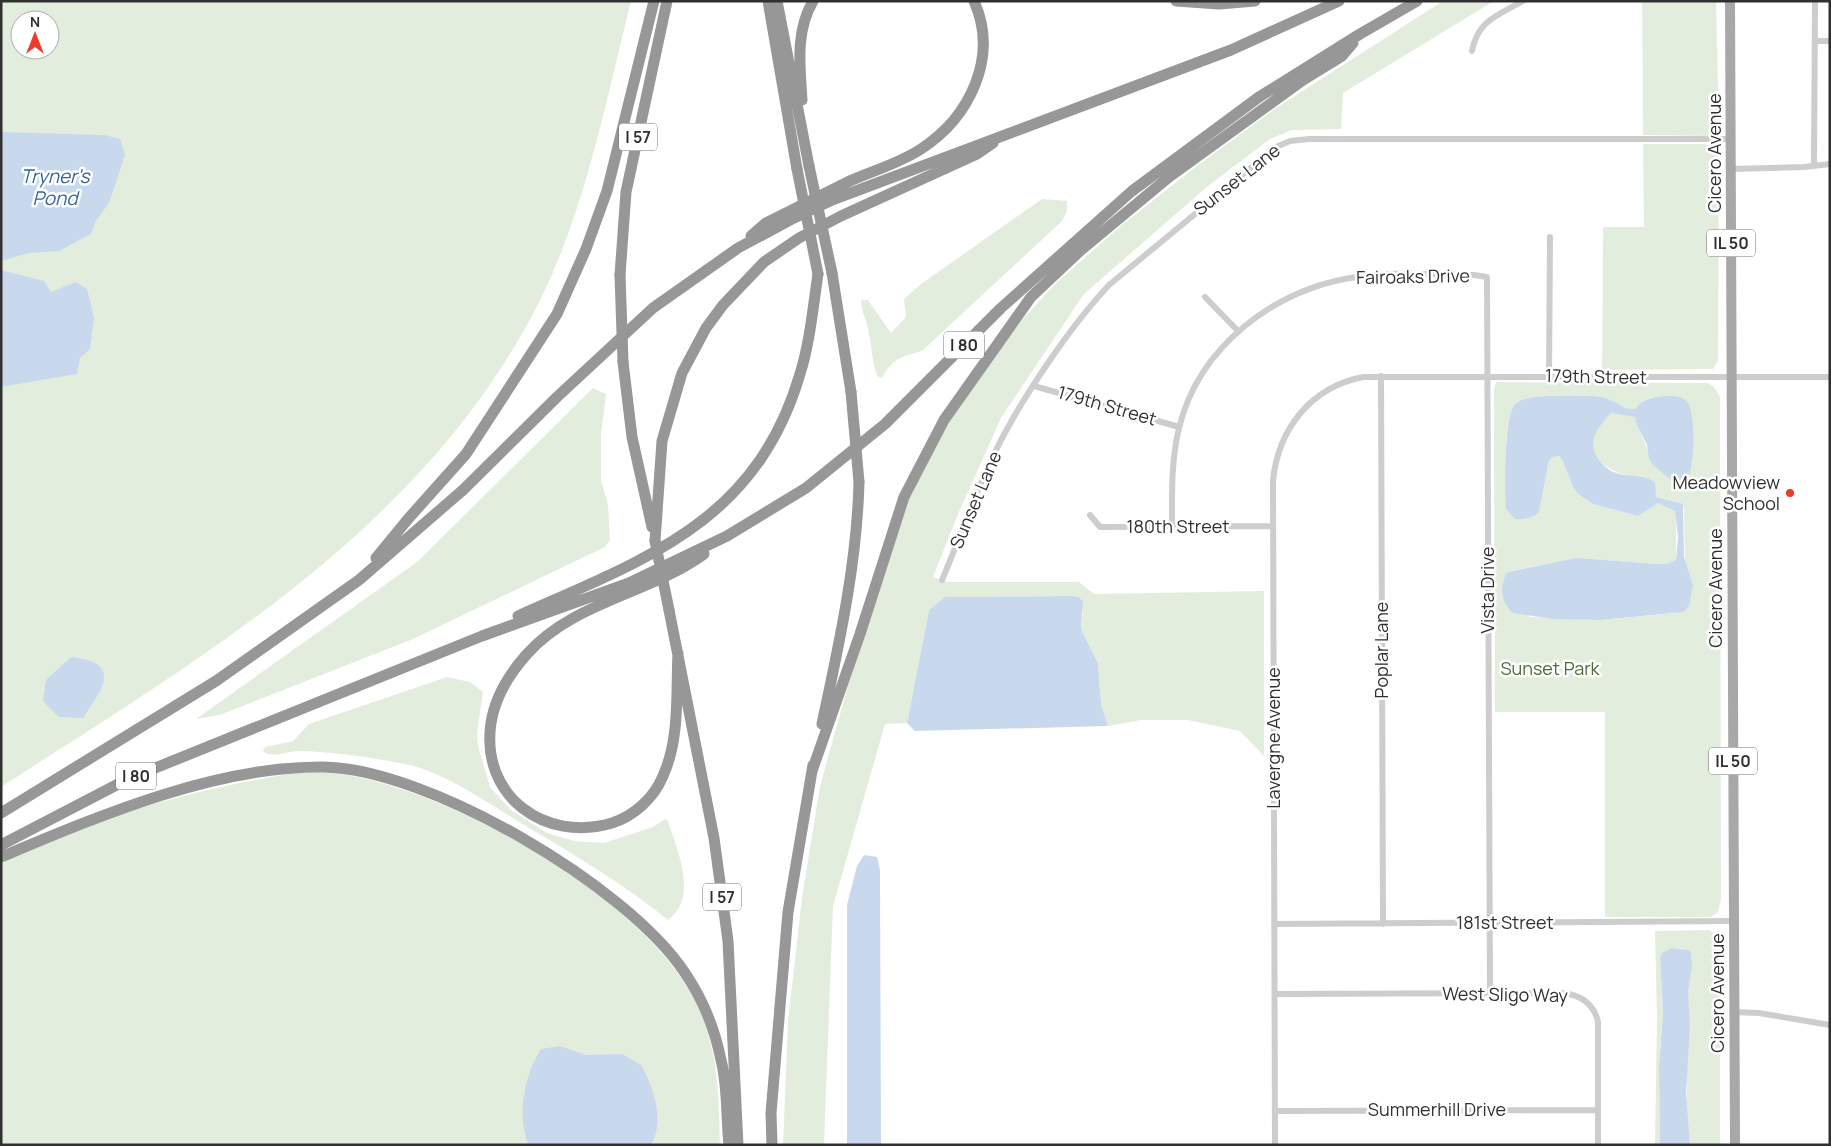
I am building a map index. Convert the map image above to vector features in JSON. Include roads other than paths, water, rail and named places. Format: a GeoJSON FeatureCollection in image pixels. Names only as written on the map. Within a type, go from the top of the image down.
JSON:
{"type":"FeatureCollection","features":[{"type":"Feature","properties":{"kind":"highway"},"geometry":{"type":"LineString","coordinates":[[359,580],[408,518],[466,454],[557,314],[586,249],[607,191],[654,1]]}},
{"type":"Feature","properties":{"kind":"highway","name":"I 57"},"geometry":{"type":"LineString","coordinates":[[668,1],[626,192],[620,275],[623,362],[632,437],[670,610],[714,838],[728,941],[738,1145]]}},
{"type":"Feature","properties":{"kind":"highway"},"geometry":{"type":"LineString","coordinates":[[482,636],[510,620],[641,560],[671,544],[719,508],[743,483],[774,437],[792,398],[806,352],[818,274],[797,169],[768,1]]}},
{"type":"Feature","properties":{"kind":"highway"},"geometry":{"type":"LineString","coordinates":[[772,1145],[771,1113],[788,912],[812,771],[842,633],[858,530],[859,482],[851,392],[832,273],[777,1]]}},
{"type":"Feature","properties":{"kind":"highway"},"geometry":{"type":"LineString","coordinates":[[803,134],[800,48],[802,28],[813,1]]}},
{"type":"Feature","properties":{"kind":"highway"},"geometry":{"type":"LineString","coordinates":[[738,248],[766,222],[913,153],[942,131],[966,102],[974,87],[983,58],[984,34],[974,1]]}},
{"type":"Feature","properties":{"kind":"highway"},"geometry":{"type":"LineString","coordinates":[[1176,1],[1219,4],[1255,1]]}},
{"type":"Feature","properties":{"kind":"highway","name":"I 80"},"geometry":{"type":"LineString","coordinates":[[1,813],[115,745],[216,681],[359,580],[463,490],[557,397],[653,308],[738,248],[832,200],[1231,50],[1339,1]]}},
{"type":"Feature","properties":{"kind":"highway","name":"I 80"},"geometry":{"type":"LineString","coordinates":[[1,845],[128,779],[482,636],[629,583],[728,536],[806,488],[885,424],[1001,308],[1132,191],[1259,97],[1417,1]]}},
{"type":"Feature","properties":{"kind":"highway"},"geometry":{"type":"LineString","coordinates":[[812,771],[860,634],[904,497],[944,420],[1031,297],[1081,250],[1147,195],[1223,137],[1342,56],[1360,34]]}},
{"type":"Feature","properties":{"kind":"highway"},"geometry":{"type":"LineString","coordinates":[[655,540],[662,442],[682,373],[706,328],[745,281],[764,262],[798,238],[841,216],[977,154],[1007,133]]}},
{"type":"Feature","properties":{"kind":"highway"},"geometry":{"type":"LineString","coordinates":[[678,653],[672,751],[658,788],[642,806],[618,821],[584,829],[557,826],[541,820],[516,804],[498,777],[492,757],[490,733],[495,706],[508,678],[518,664],[539,642],[565,622],[686,567],[728,536]]}},
{"type":"Feature","properties":{"kind":"highway"},"geometry":{"type":"LineString","coordinates":[[1,857],[100,815],[162,795],[228,779],[287,769],[325,767],[360,771],[396,781],[442,799],[522,837],[580,874],[631,914],[666,948],[686,973],[706,1011],[722,1061],[729,1145]]}},
{"type":"Feature","properties":{"kind":"main road","name":"Cicero Avenue"},"geometry":{"type":"LineString","coordinates":[[1730,1],[1735,1145]]}},
{"type":"Feature","properties":{"kind":"street"},"geometry":{"type":"LineString","coordinates":[[1472,51],[1474,39],[1483,25],[1523,1]]}},
{"type":"Feature","properties":{"kind":"street"},"geometry":{"type":"LineString","coordinates":[[1814,164],[1815,1]]}},
{"type":"Feature","properties":{"kind":"street"},"geometry":{"type":"LineString","coordinates":[[1815,41],[1830,41]]}},
{"type":"Feature","properties":{"kind":"street","name":"Sunset Lane"},"geometry":{"type":"LineString","coordinates":[[942,580],[995,452],[1034,386],[1091,304],[1109,285],[1270,150],[1284,143],[1310,139],[1731,139]]}},
{"type":"Feature","properties":{"kind":"street"},"geometry":{"type":"LineString","coordinates":[[1731,169],[1804,167],[1814,164],[1830,164]]}},
{"type":"Feature","properties":{"kind":"street"},"geometry":{"type":"LineString","coordinates":[[1549,377],[1550,237]]}},
{"type":"Feature","properties":{"kind":"street","name":"Fairoaks Drive"},"geometry":{"type":"LineString","coordinates":[[1172,527],[1172,473],[1179,427],[1193,393],[1207,368],[1238,331],[1278,302],[1297,292],[1332,281],[1374,275],[1474,275],[1486,278]]}},
{"type":"Feature","properties":{"kind":"street","name":"Vista Drive"},"geometry":{"type":"LineString","coordinates":[[1486,278],[1490,993]]}},
{"type":"Feature","properties":{"kind":"street"},"geometry":{"type":"LineString","coordinates":[[1205,297],[1238,331]]}},
{"type":"Feature","properties":{"kind":"street","name":"179th Street"},"geometry":{"type":"LineString","coordinates":[[1363,378],[1381,376],[1830,377]]}},
{"type":"Feature","properties":{"kind":"street","name":"Poplar Lane"},"geometry":{"type":"LineString","coordinates":[[1381,376],[1383,924]]}},
{"type":"Feature","properties":{"kind":"street","name":"Lavergne Avenue"},"geometry":{"type":"LineString","coordinates":[[1276,1145],[1272,526],[1274,465],[1284,436],[1302,410],[1326,391],[1352,380],[1363,378]]}},
{"type":"Feature","properties":{"kind":"street","name":"179th Street"},"geometry":{"type":"LineString","coordinates":[[1034,386],[1179,427]]}},
{"type":"Feature","properties":{"kind":"street","name":"180th Street"},"geometry":{"type":"LineString","coordinates":[[1090,515],[1100,527],[1272,526]]}},
{"type":"Feature","properties":{"kind":"street","name":"181st Street"},"geometry":{"type":"LineString","coordinates":[[1276,924],[1734,922]]}},
{"type":"Feature","properties":{"kind":"street","name":"West Sligo Way"},"geometry":{"type":"LineString","coordinates":[[1276,994],[1574,994],[1591,1006],[1598,1022],[1598,1145]]}},
{"type":"Feature","properties":{"kind":"street"},"geometry":{"type":"LineString","coordinates":[[1734,1012],[1759,1013],[1830,1025]]}},
{"type":"Feature","properties":{"kind":"street","name":"Summerhill Drive"},"geometry":{"type":"LineString","coordinates":[[1276,1111],[1598,1110]]}},
{"type":"Feature","properties":{"kind":"water","name":"Tryner's Pond"},"geometry":{"type":"Polygon","coordinates":[[[1,132],[105,135],[120,139],[125,155],[109,203],[95,222],[91,234],[59,251],[29,253],[1,261],[1,132]]]}},
{"type":"Feature","properties":{"kind":"water"},"geometry":{"type":"Polygon","coordinates":[[[1,270],[44,281],[51,292],[76,282],[87,289],[94,317],[90,349],[80,358],[77,374],[1,387],[1,270]]]}},
{"type":"Feature","properties":{"kind":"water"},"geometry":{"type":"Polygon","coordinates":[[[1551,396],[1595,396],[1632,409],[1636,409],[1643,402],[1656,397],[1678,397],[1685,400],[1691,409],[1693,441],[1692,464],[1688,479],[1671,480],[1653,465],[1649,459],[1647,445],[1635,417],[1611,413],[1596,433],[1593,444],[1597,457],[1611,471],[1649,479],[1655,483],[1656,497],[1683,504],[1684,557],[1693,585],[1689,606],[1683,612],[1601,620],[1553,619],[1513,613],[1504,600],[1502,585],[1506,574],[1512,571],[1577,558],[1659,564],[1667,564],[1676,560],[1678,537],[1675,511],[1658,503],[1638,516],[1593,504],[1578,494],[1573,487],[1559,456],[1553,457],[1549,461],[1539,512],[1525,519],[1515,519],[1506,509],[1507,434],[1512,408],[1523,399],[1551,396]]]}},
{"type":"Feature","properties":{"kind":"water"},"geometry":{"type":"Polygon","coordinates":[[[945,597],[1079,597],[1083,602],[1081,629],[1098,663],[1101,704],[1108,726],[915,731],[907,723],[929,610],[945,597]]]}},
{"type":"Feature","properties":{"kind":"water"},"geometry":{"type":"Polygon","coordinates":[[[71,657],[88,660],[98,665],[103,671],[102,688],[83,718],[59,717],[43,701],[46,680],[71,657]]]}},
{"type":"Feature","properties":{"kind":"water"},"geometry":{"type":"Polygon","coordinates":[[[864,855],[877,857],[880,870],[881,1145],[847,1145],[847,905],[857,866],[864,855]]]}},
{"type":"Feature","properties":{"kind":"water"},"geometry":{"type":"Polygon","coordinates":[[[1672,948],[1689,950],[1691,952],[1692,966],[1688,991],[1690,1026],[1686,1092],[1690,1145],[1660,1145],[1659,1065],[1663,1013],[1660,958],[1662,953],[1672,948]]]}},
{"type":"Feature","properties":{"kind":"water"},"geometry":{"type":"Polygon","coordinates":[[[560,1046],[586,1055],[622,1054],[641,1065],[654,1094],[656,1105],[657,1126],[651,1145],[528,1145],[523,1120],[523,1108],[530,1071],[541,1049],[560,1046]]]}},
{"type":"Feature","properties":{"kind":"place","name":"Meadowview School"},"geometry":{"type":"Point","coordinates":[1790,493]}},
{"type":"Feature","properties":{"kind":"park label","name":"Sunset Park"},"geometry":{"type":"Point","coordinates":[1550,669]}}]}
